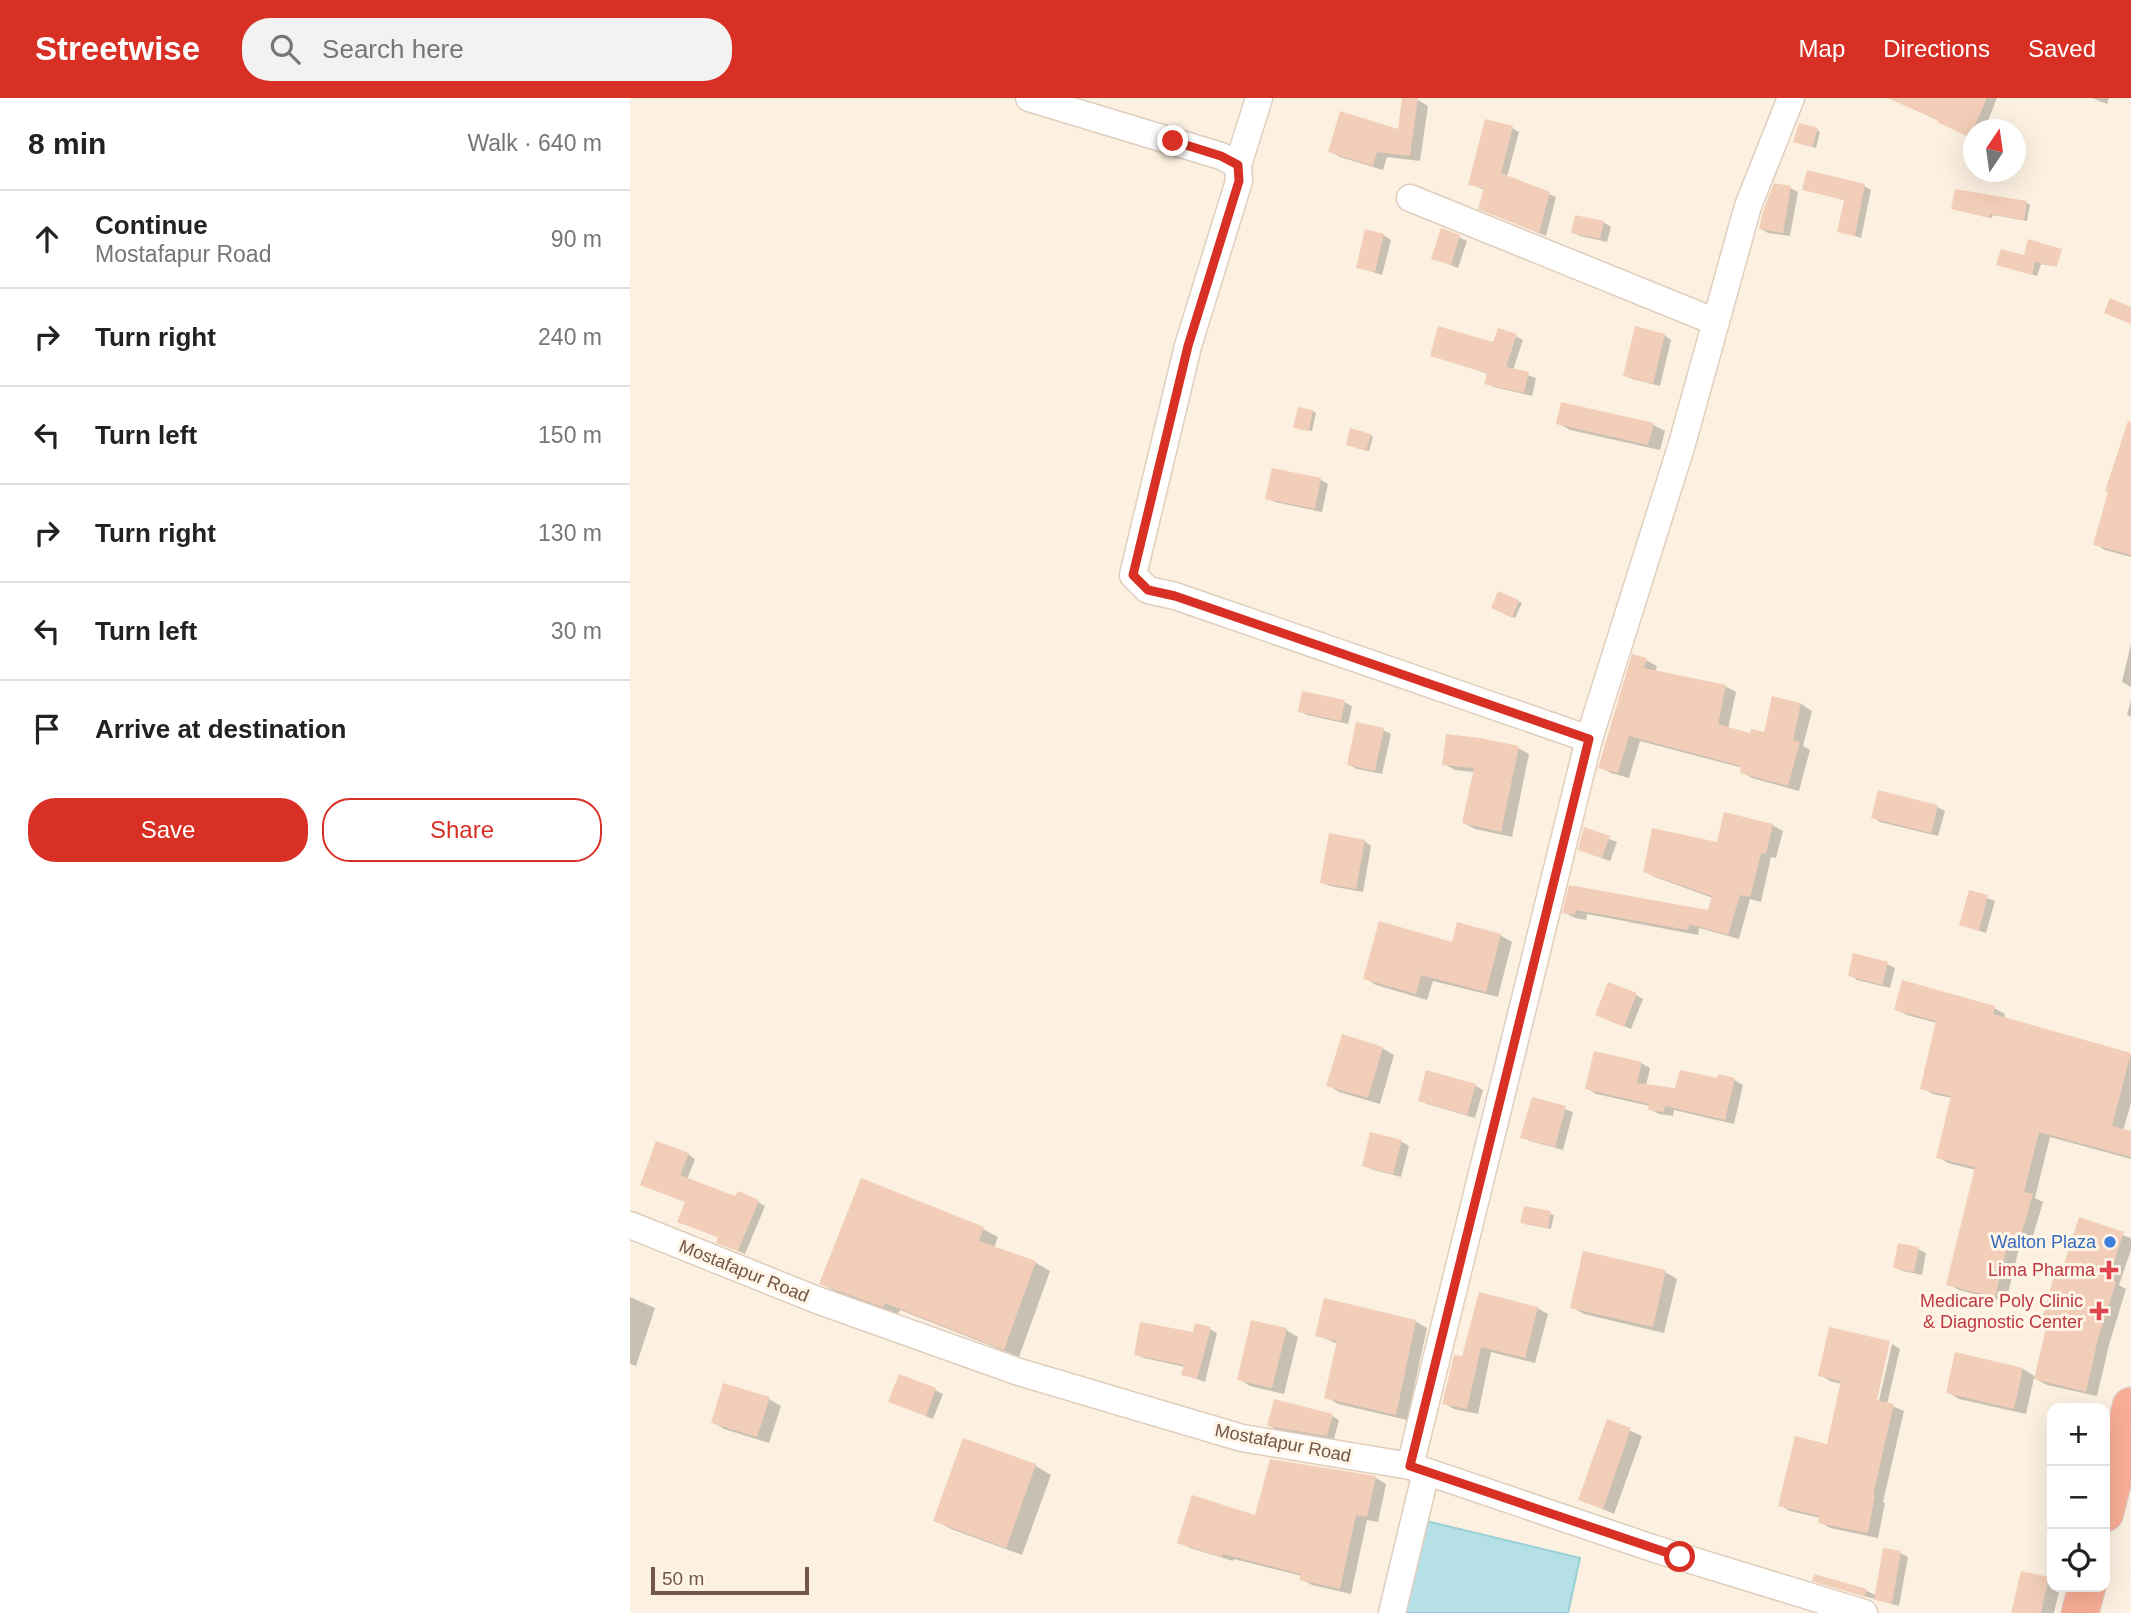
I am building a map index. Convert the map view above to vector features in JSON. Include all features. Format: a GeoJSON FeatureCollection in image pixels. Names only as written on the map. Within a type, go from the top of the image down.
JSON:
{"type":"FeatureCollection","features":[{"type":"Feature","properties":{"kind":"highway"},"geometry":{"type":"LineString","coordinates":[[2110,1492],[2131,1406]]}},
{"type":"Feature","properties":{"kind":"highway"},"geometry":{"type":"LineString","coordinates":[[2080,1613],[2086,1592]]}},
{"type":"Feature","properties":{"kind":"street"},"geometry":{"type":"LineString","coordinates":[[1029,98],[1221,156],[1238,165]]}},
{"type":"Feature","properties":{"kind":"street"},"geometry":{"type":"LineString","coordinates":[[1259,98],[1238,165],[1239,181],[1188,346],[1133,575],[1148,590],[1175,596],[1589,739]]}},
{"type":"Feature","properties":{"kind":"street"},"geometry":{"type":"LineString","coordinates":[[1392,1613],[1418,1469],[1589,739],[1682,444],[1748,206],[1791,98]]}},
{"type":"Feature","properties":{"kind":"street"},"geometry":{"type":"LineString","coordinates":[[1410,198],[1716,323]]}},
{"type":"Feature","properties":{"kind":"street","name":"Mostafapur Road"},"geometry":{"type":"LineString","coordinates":[[630,1225],[817,1300],[1019,1372],[1242,1438],[1418,1469],[1655,1549],[1864,1613]]}},
{"type":"Feature","properties":{"kind":"water"},"geometry":{"type":"Polygon","coordinates":[[[1422,1520],[1580,1558],[1568,1613],[1400,1613],[1422,1520]]]}},
{"type":"Feature","properties":{"kind":"building"},"geometry":{"type":"Polygon","coordinates":[[[1402,98],[1418,98],[1410,156],[1377,152],[1373,166],[1328,152],[1340,111],[1398,129],[1402,98]]]}},
{"type":"Feature","properties":{"kind":"building"},"geometry":{"type":"Polygon","coordinates":[[[1887,98],[1987,98],[1978,119],[1963,119],[1963,134],[1937,122],[1938,120],[1887,98]]]}},
{"type":"Feature","properties":{"kind":"building"},"geometry":{"type":"Polygon","coordinates":[[[1485,119],[1513,126],[1501,173],[1550,192],[1539,233],[1478,209],[1484,188],[1468,185],[1485,119]]]}},
{"type":"Feature","properties":{"kind":"building"},"geometry":{"type":"Polygon","coordinates":[[[1799,123],[1818,128],[1812,147],[1793,142],[1799,123]]]}},
{"type":"Feature","properties":{"kind":"building"},"geometry":{"type":"Polygon","coordinates":[[[1807,170],[1865,184],[1855,236],[1837,232],[1844,200],[1802,190],[1807,170]]]}},
{"type":"Feature","properties":{"kind":"building"},"geometry":{"type":"Polygon","coordinates":[[[1774,183],[1791,186],[1783,233],[1759,229],[1774,183]]]}},
{"type":"Feature","properties":{"kind":"building"},"geometry":{"type":"Polygon","coordinates":[[[1955,189],[2027,201],[2024,220],[1990,214],[1989,218],[1951,209],[1955,189]]]}},
{"type":"Feature","properties":{"kind":"building"},"geometry":{"type":"Polygon","coordinates":[[[1575,215],[1604,221],[1600,239],[1571,233],[1575,215]]]}},
{"type":"Feature","properties":{"kind":"building"},"geometry":{"type":"Polygon","coordinates":[[[1441,228],[1460,235],[1451,265],[1431,259],[1441,228]]]}},
{"type":"Feature","properties":{"kind":"building"},"geometry":{"type":"Polygon","coordinates":[[[1365,229],[1384,234],[1375,272],[1356,268],[1365,229]]]}},
{"type":"Feature","properties":{"kind":"building"},"geometry":{"type":"Polygon","coordinates":[[[2028,239],[2062,249],[2057,267],[2035,262],[2032,275],[1996,265],[2001,249],[2024,255],[2028,239]]]}},
{"type":"Feature","properties":{"kind":"building"},"geometry":{"type":"Polygon","coordinates":[[[2110,298],[2131,307],[2131,324],[2104,313],[2110,298]]]}},
{"type":"Feature","properties":{"kind":"building"},"geometry":{"type":"Polygon","coordinates":[[[1438,326],[1493,342],[1498,328],[1517,334],[1506,367],[1529,372],[1524,393],[1484,384],[1487,373],[1430,356],[1438,326]]]}},
{"type":"Feature","properties":{"kind":"building"},"geometry":{"type":"Polygon","coordinates":[[[1635,326],[1665,334],[1653,384],[1623,376],[1635,326]]]}},
{"type":"Feature","properties":{"kind":"building"},"geometry":{"type":"Polygon","coordinates":[[[1561,402],[1654,423],[1648,445],[1556,424],[1561,402]]]}},
{"type":"Feature","properties":{"kind":"building"},"geometry":{"type":"Polygon","coordinates":[[[1298,407],[1313,410],[1309,431],[1293,428],[1298,407]]]}},
{"type":"Feature","properties":{"kind":"building"},"geometry":{"type":"Polygon","coordinates":[[[2128,421],[2131,422],[2131,555],[2093,545],[2108,492],[2105,491],[2128,421]]]}},
{"type":"Feature","properties":{"kind":"building"},"geometry":{"type":"Polygon","coordinates":[[[1350,428],[1371,434],[1366,451],[1346,445],[1350,428]]]}},
{"type":"Feature","properties":{"kind":"building"},"geometry":{"type":"Polygon","coordinates":[[[1272,468],[1321,478],[1315,509],[1265,499],[1272,468]]]}},
{"type":"Feature","properties":{"kind":"building"},"geometry":{"type":"Polygon","coordinates":[[[1498,591],[1519,600],[1512,618],[1491,608],[1498,591]]]}},
{"type":"Feature","properties":{"kind":"building"},"geometry":{"type":"Polygon","coordinates":[[[1632,654],[1647,658],[1644,668],[1726,685],[1718,724],[1750,733],[1751,729],[1764,732],[1772,696],[1801,703],[1793,740],[1800,742],[1788,786],[1740,773],[1741,766],[1629,736],[1618,773],[1598,768],[1632,654]]]}},
{"type":"Feature","properties":{"kind":"building"},"geometry":{"type":"Polygon","coordinates":[[[1302,691],[1345,700],[1341,721],[1298,712],[1302,691]]]}},
{"type":"Feature","properties":{"kind":"building"},"geometry":{"type":"Polygon","coordinates":[[[1356,722],[1384,728],[1375,771],[1347,765],[1356,722]]]}},
{"type":"Feature","properties":{"kind":"building"},"geometry":{"type":"Polygon","coordinates":[[[1446,734],[1519,746],[1501,832],[1462,823],[1474,768],[1442,765],[1446,734]]]}},
{"type":"Feature","properties":{"kind":"building"},"geometry":{"type":"Polygon","coordinates":[[[1878,790],[1938,805],[1931,833],[1871,818],[1878,790]]]}},
{"type":"Feature","properties":{"kind":"building"},"geometry":{"type":"Polygon","coordinates":[[[1724,812],[1773,824],[1766,854],[1761,853],[1750,897],[1740,895],[1728,935],[1689,924],[1688,930],[1576,910],[1575,915],[1562,913],[1569,885],[1708,910],[1712,896],[1643,872],[1652,828],[1717,842],[1724,812]]]}},
{"type":"Feature","properties":{"kind":"building"},"geometry":{"type":"Polygon","coordinates":[[[1584,827],[1610,836],[1602,858],[1578,850],[1584,827]]]}},
{"type":"Feature","properties":{"kind":"building"},"geometry":{"type":"Polygon","coordinates":[[[1329,833],[1365,840],[1356,889],[1320,883],[1329,833]]]}},
{"type":"Feature","properties":{"kind":"building"},"geometry":{"type":"Polygon","coordinates":[[[1969,890],[1988,895],[1979,931],[1959,925],[1969,890]]]}},
{"type":"Feature","properties":{"kind":"building"},"geometry":{"type":"Polygon","coordinates":[[[1379,921],[1452,942],[1457,922],[1501,934],[1486,992],[1421,975],[1416,994],[1363,979],[1379,921]]]}},
{"type":"Feature","properties":{"kind":"building"},"geometry":{"type":"Polygon","coordinates":[[[1853,953],[1888,962],[1882,985],[1848,976],[1853,953]]]}},
{"type":"Feature","properties":{"kind":"building"},"geometry":{"type":"Polygon","coordinates":[[[1902,980],[1995,1006],[1993,1014],[2131,1053],[2112,1126],[2131,1131],[2131,1157],[2039,1132],[2024,1192],[2033,1194],[2019,1242],[2009,1239],[1995,1297],[1946,1285],[1975,1167],[1936,1158],[1951,1096],[1920,1089],[1936,1021],[1894,1010],[1902,980]]]}},
{"type":"Feature","properties":{"kind":"building"},"geometry":{"type":"Polygon","coordinates":[[[1608,982],[1637,993],[1624,1027],[1595,1015],[1608,982]]]}},
{"type":"Feature","properties":{"kind":"building"},"geometry":{"type":"Polygon","coordinates":[[[1342,1034],[1383,1047],[1368,1098],[1326,1086],[1342,1034]]]}},
{"type":"Feature","properties":{"kind":"building"},"geometry":{"type":"Polygon","coordinates":[[[1594,1051],[1642,1062],[1637,1083],[1675,1088],[1680,1070],[1717,1078],[1718,1074],[1735,1078],[1725,1120],[1665,1106],[1664,1112],[1648,1110],[1649,1104],[1585,1089],[1594,1051]]]}},
{"type":"Feature","properties":{"kind":"building"},"geometry":{"type":"Polygon","coordinates":[[[1426,1070],[1476,1084],[1467,1115],[1418,1101],[1426,1070]]]}},
{"type":"Feature","properties":{"kind":"building"},"geometry":{"type":"Polygon","coordinates":[[[1532,1097],[1566,1106],[1555,1147],[1520,1138],[1532,1097]]]}},
{"type":"Feature","properties":{"kind":"building"},"geometry":{"type":"Polygon","coordinates":[[[1370,1132],[1402,1140],[1393,1174],[1362,1166],[1370,1132]]]}},
{"type":"Feature","properties":{"kind":"building"},"geometry":{"type":"Polygon","coordinates":[[[656,1141],[689,1153],[680,1175],[735,1196],[738,1191],[759,1200],[738,1251],[716,1243],[718,1237],[677,1222],[685,1202],[640,1185],[656,1141]]]}},
{"type":"Feature","properties":{"kind":"building"},"geometry":{"type":"Polygon","coordinates":[[[861,1178],[984,1227],[979,1241],[1036,1261],[1004,1350],[885,1303],[883,1307],[819,1284],[861,1178]]]}},
{"type":"Feature","properties":{"kind":"building"},"geometry":{"type":"Polygon","coordinates":[[[1524,1206],[1551,1211],[1548,1228],[1520,1223],[1524,1206]]]}},
{"type":"Feature","properties":{"kind":"building"},"geometry":{"type":"Polygon","coordinates":[[[2079,1217],[2124,1232],[2108,1279],[2116,1282],[2098,1339],[2086,1392],[2034,1379],[2047,1324],[2041,1322],[2057,1265],[2063,1267],[2079,1217]]]}},
{"type":"Feature","properties":{"kind":"building"},"geometry":{"type":"Polygon","coordinates":[[[1898,1243],[1919,1247],[1914,1272],[1893,1268],[1898,1243]]]}},
{"type":"Feature","properties":{"kind":"building"},"geometry":{"type":"Polygon","coordinates":[[[1583,1251],[1666,1270],[1653,1327],[1570,1308],[1583,1251]]]}},
{"type":"Feature","properties":{"kind":"building"},"geometry":{"type":"Polygon","coordinates":[[[1479,1292],[1538,1307],[1525,1358],[1481,1347],[1467,1409],[1442,1404],[1454,1355],[1462,1356],[1479,1292]]]}},
{"type":"Feature","properties":{"kind":"building"},"geometry":{"type":"Polygon","coordinates":[[[1324,1298],[1416,1320],[1396,1415],[1324,1398],[1337,1341],[1315,1336],[1324,1298]]]}},
{"type":"Feature","properties":{"kind":"building"},"geometry":{"type":"Polygon","coordinates":[[[1251,1320],[1287,1328],[1272,1388],[1237,1380],[1251,1320]]]}},
{"type":"Feature","properties":{"kind":"building"},"geometry":{"type":"Polygon","coordinates":[[[1140,1322],[1193,1332],[1195,1323],[1211,1327],[1197,1379],[1181,1375],[1184,1365],[1134,1355],[1140,1322]]]}},
{"type":"Feature","properties":{"kind":"building"},"geometry":{"type":"Polygon","coordinates":[[[1829,1327],[1890,1341],[1877,1400],[1894,1404],[1873,1495],[1868,1533],[1818,1523],[1819,1516],[1778,1506],[1795,1436],[1827,1444],[1841,1381],[1818,1376],[1829,1327]]]}},
{"type":"Feature","properties":{"kind":"building"},"geometry":{"type":"Polygon","coordinates":[[[1955,1352],[2023,1368],[2014,1409],[1946,1393],[1955,1352]]]}},
{"type":"Feature","properties":{"kind":"building"},"geometry":{"type":"Polygon","coordinates":[[[899,1374],[936,1388],[926,1416],[888,1402],[899,1374]]]}},
{"type":"Feature","properties":{"kind":"building"},"geometry":{"type":"Polygon","coordinates":[[[723,1383],[770,1397],[757,1437],[711,1423],[723,1383]]]}},
{"type":"Feature","properties":{"kind":"building"},"geometry":{"type":"Polygon","coordinates":[[[1274,1399],[1333,1414],[1327,1436],[1267,1426],[1274,1399]]]}},
{"type":"Feature","properties":{"kind":"building"},"geometry":{"type":"Polygon","coordinates":[[[1607,1419],[1631,1428],[1603,1509],[1578,1500],[1607,1419]]]}},
{"type":"Feature","properties":{"kind":"building"},"geometry":{"type":"Polygon","coordinates":[[[963,1438],[1036,1464],[1006,1548],[933,1521],[963,1438]]]}},
{"type":"Feature","properties":{"kind":"building"},"geometry":{"type":"Polygon","coordinates":[[[1270,1459],[1376,1476],[1367,1517],[1356,1515],[1340,1589],[1299,1580],[1301,1574],[1223,1554],[1222,1557],[1177,1543],[1192,1495],[1255,1515],[1270,1459]]]}},
{"type":"Feature","properties":{"kind":"building"},"geometry":{"type":"Polygon","coordinates":[[[1883,1548],[1901,1551],[1892,1603],[1874,1600],[1883,1548]]]}},
{"type":"Feature","properties":{"kind":"building"},"geometry":{"type":"Polygon","coordinates":[[[2021,1571],[2047,1577],[2041,1613],[2011,1613],[2021,1571]]]}},
{"type":"Feature","properties":{"kind":"building"},"geometry":{"type":"Polygon","coordinates":[[[1814,1574],[1867,1589],[1865,1597],[1812,1581],[1814,1574]]]}},
{"type":"Feature","properties":{"kind":"place","name":"Walton Plaza"},"geometry":{"type":"Point","coordinates":[2110,1242]}},
{"type":"Feature","properties":{"kind":"place","name":"Lima Pharma"},"geometry":{"type":"Point","coordinates":[2109,1270]}},
{"type":"Feature","properties":{"kind":"place","name":"Medicare Poly Clinic & Diagnostic Center"},"geometry":{"type":"Point","coordinates":[2099,1311]}},
{"type":"Feature","properties":{"kind":"route"},"geometry":{"type":"LineString","coordinates":[[1173,141],[1221,156],[1238,165],[1239,181],[1188,346],[1133,575],[1148,590],[1175,596],[1589,739],[1410,1466],[1680,1557]]}}]}
